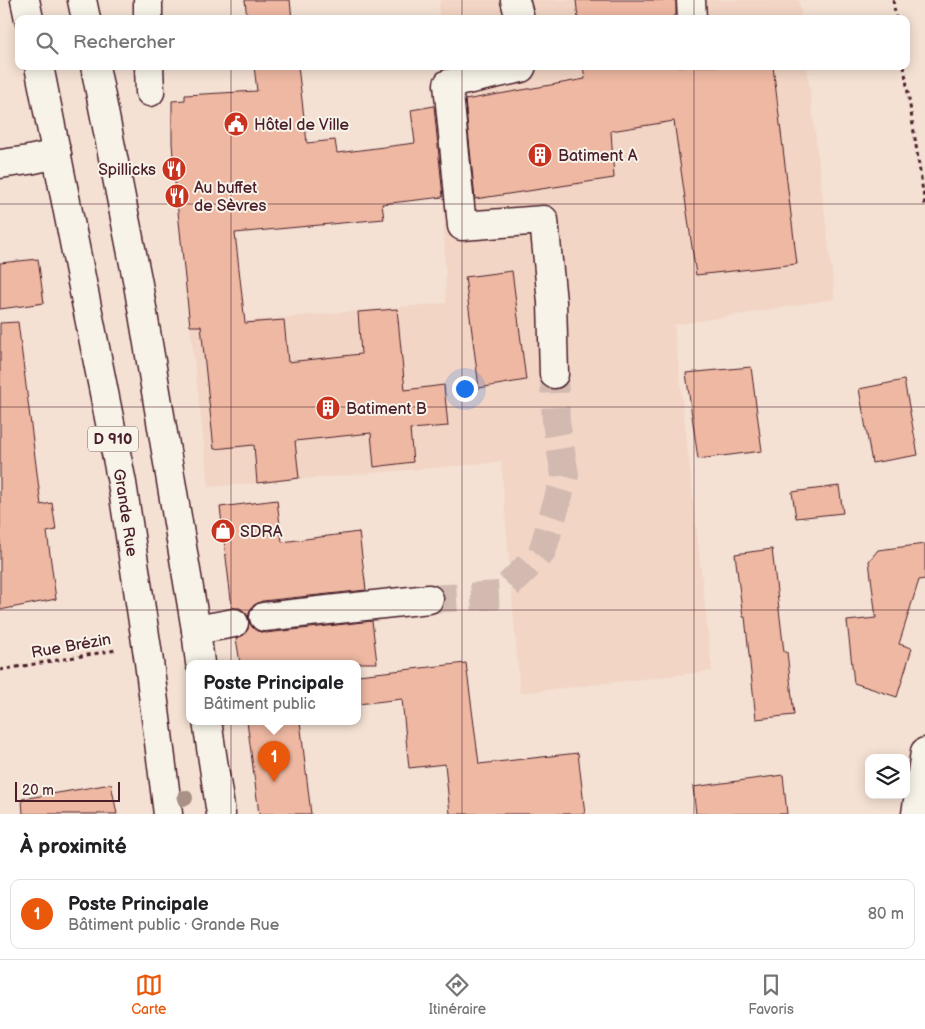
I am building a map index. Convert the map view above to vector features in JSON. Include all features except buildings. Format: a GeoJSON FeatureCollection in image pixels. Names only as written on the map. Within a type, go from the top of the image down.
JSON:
{"type":"FeatureCollection","features":[{"type":"Feature","properties":{"kind":"main road"},"geometry":{"type":"LineString","coordinates":[[25,0],[28,15]]}},
{"type":"Feature","properties":{"kind":"main road"},"geometry":{"type":"LineString","coordinates":[[82,0],[85,15]]}},
{"type":"Feature","properties":{"kind":"main road"},"geometry":{"type":"LineString","coordinates":[[148,0],[148,15]]}},
{"type":"Feature","properties":{"kind":"main road"},"geometry":{"type":"LineString","coordinates":[[515,0],[519,15]]}},
{"type":"Feature","properties":{"kind":"main road"},"geometry":{"type":"LineString","coordinates":[[691,0],[692,15]]}},
{"type":"Feature","properties":{"kind":"main road","name":"Grande Rue"},"geometry":{"type":"LineString","coordinates":[[40,70],[122,483],[146,644],[168,814]]}},
{"type":"Feature","properties":{"kind":"main road","name":"D 910"},"geometry":{"type":"LineString","coordinates":[[96,70],[138,284],[200,660]]}},
{"type":"Feature","properties":{"kind":"main road"},"geometry":{"type":"LineString","coordinates":[[512,70],[448,84],[462,226],[544,220],[552,302],[554,374]]}},
{"type":"Feature","properties":{"kind":"main road"},"geometry":{"type":"LineString","coordinates":[[0,164],[57,154]]}},
{"type":"Feature","properties":{"kind":"main road"},"geometry":{"type":"LineString","coordinates":[[264,617],[429,599]]}},
{"type":"Feature","properties":{"kind":"main road"},"geometry":{"type":"LineString","coordinates":[[196,630],[234,623]]}},
{"type":"Feature","properties":{"kind":"main road"},"geometry":{"type":"LineString","coordinates":[[208,725],[220,814]]}},
{"type":"Feature","properties":{"kind":"main road"},"geometry":{"type":"LineString","coordinates":[[916,814],[925,752]]}},
{"type":"Feature","properties":{"kind":"path"},"geometry":{"type":"LineString","coordinates":[[893,0],[895,15]]}},
{"type":"Feature","properties":{"kind":"path"},"geometry":{"type":"LineString","coordinates":[[905,70],[925,205]]}},
{"type":"Feature","properties":{"kind":"path","name":"Rue Brézin"},"geometry":{"type":"LineString","coordinates":[[0,670],[146,644]]}},
{"type":"Feature","properties":{"kind":"shaded area"},"geometry":{"type":"Polygon","coordinates":[[[441,0],[799,0],[801,15],[439,15],[441,0]]]}},
{"type":"Feature","properties":{"kind":"shaded area"},"geometry":{"type":"Polygon","coordinates":[[[440,70],[807,70],[835,299],[674,325],[712,671],[520,693],[501,462],[209,487],[190,326],[446,303],[440,70]]]}},
{"type":"Feature","properties":{"kind":"tunnel"},"geometry":{"type":"LineString","coordinates":[[429,599],[499,595],[542,552],[565,475],[556,422],[554,374]]}},
{"type":"Feature","properties":{"kind":"place","name":"Hôtel de Ville"},"geometry":{"type":"Point","coordinates":[236,124]}},
{"type":"Feature","properties":{"kind":"place","name":"Batiment A"},"geometry":{"type":"Point","coordinates":[540,155]}},
{"type":"Feature","properties":{"kind":"place","name":"Spillicks"},"geometry":{"type":"Point","coordinates":[174,169]}},
{"type":"Feature","properties":{"kind":"place","name":"Au buffet de Sèvres"},"geometry":{"type":"Point","coordinates":[177,196]}},
{"type":"Feature","properties":{"kind":"place","name":"Batiment B"},"geometry":{"type":"Point","coordinates":[328,408]}},
{"type":"Feature","properties":{"kind":"place","name":"SDRA"},"geometry":{"type":"Point","coordinates":[223,531]}},
{"type":"Feature","properties":{"kind":"place","name":"Poste Principale"},"geometry":{"type":"Point","coordinates":[274,782]}}]}
